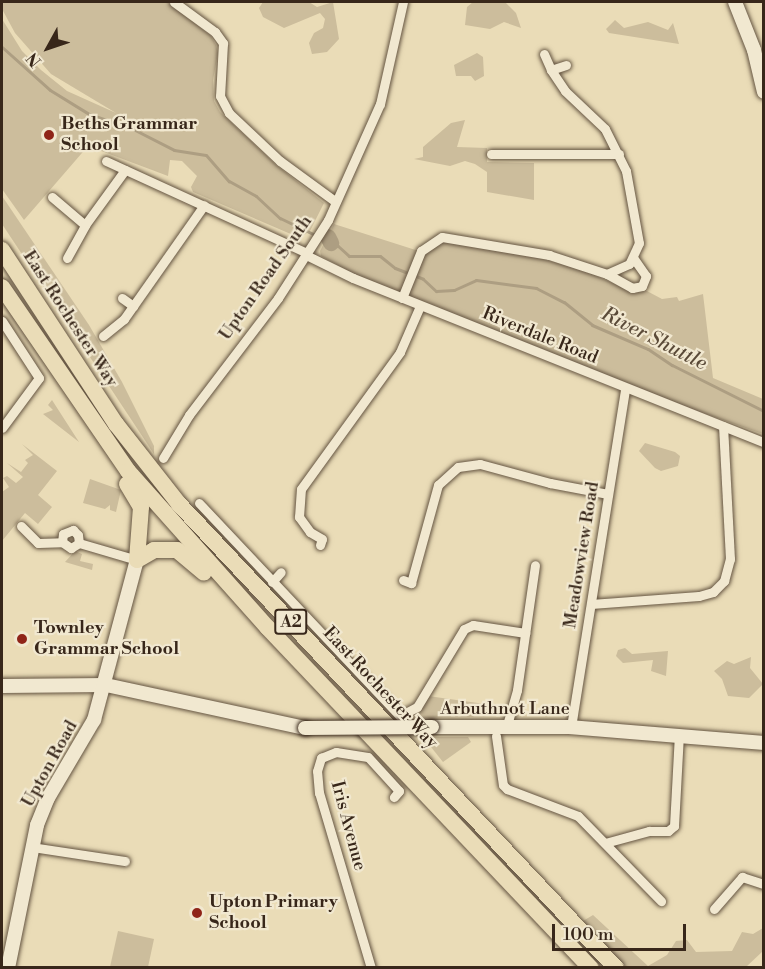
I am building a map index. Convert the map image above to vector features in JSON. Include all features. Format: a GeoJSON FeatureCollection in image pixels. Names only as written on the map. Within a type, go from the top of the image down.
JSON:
{"type":"FeatureCollection","features":[{"type":"Feature","properties":{"kind":"highway","name":"East Rochester Way"},"geometry":{"type":"LineString","coordinates":[[2,250],[110,415],[179,504],[616,968]]}},
{"type":"Feature","properties":{"kind":"highway","name":"A2"},"geometry":{"type":"LineString","coordinates":[[2,287],[38,343],[128,471],[268,628],[591,968]]}},
{"type":"Feature","properties":{"kind":"highway","name":"A2"},"geometry":{"type":"LineString","coordinates":[[38,343],[52,381],[74,416],[136,495],[141,507],[137,560]]}},
{"type":"Feature","properties":{"kind":"highway","name":"A2"},"geometry":{"type":"LineString","coordinates":[[137,560],[154,549],[185,554],[240,610],[268,628]]}},
{"type":"Feature","properties":{"kind":"street"},"geometry":{"type":"LineString","coordinates":[[174,2],[215,32],[223,43],[220,96],[229,113],[280,161],[336,202]]}},
{"type":"Feature","properties":{"kind":"street","name":"Upton Road South"},"geometry":{"type":"LineString","coordinates":[[163,458],[207,388],[307,254],[327,220],[380,104],[403,2]]}},
{"type":"Feature","properties":{"kind":"street"},"geometry":{"type":"LineString","coordinates":[[735,2],[754,50],[764,92]]}},
{"type":"Feature","properties":{"kind":"street"},"geometry":{"type":"LineString","coordinates":[[544,54],[564,91],[605,129],[619,154],[638,233],[634,259],[624,268],[607,274]]}},
{"type":"Feature","properties":{"kind":"street"},"geometry":{"type":"LineString","coordinates":[[551,69],[566,65]]}},
{"type":"Feature","properties":{"kind":"street"},"geometry":{"type":"LineString","coordinates":[[498,151],[619,154]]}},
{"type":"Feature","properties":{"kind":"street","name":"Riverdale Road"},"geometry":{"type":"LineString","coordinates":[[106,161],[420,306],[764,442]]}},
{"type":"Feature","properties":{"kind":"street"},"geometry":{"type":"LineString","coordinates":[[67,258],[77,236],[124,170]]}},
{"type":"Feature","properties":{"kind":"street"},"geometry":{"type":"LineString","coordinates":[[52,197],[85,225]]}},
{"type":"Feature","properties":{"kind":"street"},"geometry":{"type":"LineString","coordinates":[[103,336],[123,319],[204,205]]}},
{"type":"Feature","properties":{"kind":"street"},"geometry":{"type":"LineString","coordinates":[[402,298],[415,264],[430,242],[450,236],[536,252],[607,274],[632,288],[642,286],[645,270],[634,259]]}},
{"type":"Feature","properties":{"kind":"street"},"geometry":{"type":"LineString","coordinates":[[122,298],[133,306]]}},
{"type":"Feature","properties":{"kind":"street"},"geometry":{"type":"LineString","coordinates":[[322,539],[302,523],[301,489],[400,352],[420,306]]}},
{"type":"Feature","properties":{"kind":"street"},"geometry":{"type":"LineString","coordinates":[[2,321],[39,378],[2,428]]}},
{"type":"Feature","properties":{"kind":"street","name":"Meadowview Road"},"geometry":{"type":"LineString","coordinates":[[571,727],[625,388]]}},
{"type":"Feature","properties":{"kind":"street"},"geometry":{"type":"LineString","coordinates":[[591,604],[699,596],[713,592],[724,581],[729,559],[723,426]]}},
{"type":"Feature","properties":{"kind":"street"},"geometry":{"type":"LineString","coordinates":[[412,583],[438,485],[459,467],[480,464],[549,483],[608,494]]}},
{"type":"Feature","properties":{"kind":"street"},"geometry":{"type":"LineString","coordinates":[[199,503],[400,716],[417,707],[464,628],[473,625],[525,633]]}},
{"type":"Feature","properties":{"kind":"street"},"geometry":{"type":"LineString","coordinates":[[21,526],[38,543],[62,542],[71,548],[79,543],[137,560]]}},
{"type":"Feature","properties":{"kind":"street"},"geometry":{"type":"LineString","coordinates":[[62,542],[63,534],[73,530],[78,535],[79,543]]}},
{"type":"Feature","properties":{"kind":"street","name":"Upton Road"},"geometry":{"type":"LineString","coordinates":[[8,968],[32,847],[48,798],[81,747],[106,685],[137,560]]}},
{"type":"Feature","properties":{"kind":"street"},"geometry":{"type":"LineString","coordinates":[[507,724],[518,690],[535,565]]}},
{"type":"Feature","properties":{"kind":"street"},"geometry":{"type":"LineString","coordinates":[[272,582],[281,572]]}},
{"type":"Feature","properties":{"kind":"street","name":"Arbuthnot Lane"},"geometry":{"type":"LineString","coordinates":[[2,686],[106,685],[305,728],[507,724],[764,743]]}},
{"type":"Feature","properties":{"kind":"street"},"geometry":{"type":"LineString","coordinates":[[605,843],[649,831],[668,831],[674,826],[679,735]]}},
{"type":"Feature","properties":{"kind":"street"},"geometry":{"type":"LineString","coordinates":[[496,736],[502,785],[507,789],[573,813],[661,901]]}},
{"type":"Feature","properties":{"kind":"street","name":"Iris Avenue"},"geometry":{"type":"LineString","coordinates":[[371,968],[320,793],[317,771],[321,758],[336,752],[368,758],[399,791],[394,797]]}},
{"type":"Feature","properties":{"kind":"street"},"geometry":{"type":"LineString","coordinates":[[32,847],[125,861]]}},
{"type":"Feature","properties":{"kind":"street"},"geometry":{"type":"LineString","coordinates":[[714,909],[742,877],[764,884]]}},
{"type":"Feature","properties":{"kind":"shaded area"},"geometry":{"type":"Polygon","coordinates":[[[2,2],[167,2],[210,35],[216,45],[218,53],[213,80],[214,101],[220,112],[276,165],[324,203],[310,231],[300,238],[193,192],[191,187],[197,176],[182,161],[170,160],[168,176],[88,146],[24,220],[2,189],[2,19],[22,51],[41,70],[67,91],[116,113],[51,74],[15,33],[2,9],[2,2]]]}},
{"type":"Feature","properties":{"kind":"shaded area"},"geometry":{"type":"Polygon","coordinates":[[[263,2],[309,2],[317,7],[333,2],[339,39],[327,52],[312,54],[309,43],[314,33],[323,28],[325,19],[320,13],[284,28],[263,17],[259,8],[263,2]]]}},
{"type":"Feature","properties":{"kind":"shaded area"},"geometry":{"type":"Polygon","coordinates":[[[473,2],[505,2],[516,13],[521,28],[504,22],[490,29],[465,25],[467,7],[473,2]]]}},
{"type":"Feature","properties":{"kind":"shaded area"},"geometry":{"type":"Polygon","coordinates":[[[615,20],[624,28],[648,22],[668,30],[673,23],[679,44],[609,33],[606,29],[615,20]]]}},
{"type":"Feature","properties":{"kind":"shaded area"},"geometry":{"type":"Polygon","coordinates":[[[477,53],[483,57],[484,76],[475,81],[471,76],[456,76],[454,65],[477,53]]]}},
{"type":"Feature","properties":{"kind":"shaded area"},"geometry":{"type":"Polygon","coordinates":[[[465,120],[457,147],[487,148],[487,162],[534,163],[534,200],[487,192],[487,172],[475,164],[465,161],[450,166],[414,159],[423,157],[423,147],[451,123],[465,120]]]}},
{"type":"Feature","properties":{"kind":"shaded area"},"geometry":{"type":"Polygon","coordinates":[[[2,196],[89,325],[122,382],[154,446],[154,454],[2,224],[2,196]]]}},
{"type":"Feature","properties":{"kind":"shaded area"},"geometry":{"type":"Polygon","coordinates":[[[334,224],[425,253],[440,243],[455,241],[528,255],[585,271],[635,293],[645,290],[662,299],[677,297],[679,301],[703,294],[713,378],[763,399],[763,434],[658,397],[354,274],[321,256],[320,251],[334,224]]]}},
{"type":"Feature","properties":{"kind":"shaded area"},"geometry":{"type":"Polygon","coordinates":[[[52,400],[79,442],[43,414],[53,410],[48,405],[52,400]]]}},
{"type":"Feature","properties":{"kind":"shaded area"},"geometry":{"type":"Polygon","coordinates":[[[645,443],[675,452],[680,456],[678,466],[661,471],[655,468],[639,451],[645,443]]]}},
{"type":"Feature","properties":{"kind":"shaded area"},"geometry":{"type":"Polygon","coordinates":[[[22,444],[57,471],[38,495],[52,507],[38,524],[25,513],[2,541],[2,492],[9,487],[3,478],[7,476],[16,483],[23,477],[7,463],[21,472],[28,463],[25,460],[33,455],[22,444]]]}},
{"type":"Feature","properties":{"kind":"shaded area"},"geometry":{"type":"Polygon","coordinates":[[[90,479],[121,490],[116,512],[110,510],[110,505],[105,509],[83,503],[90,479]]]}},
{"type":"Feature","properties":{"kind":"shaded area"},"geometry":{"type":"Polygon","coordinates":[[[75,551],[82,554],[80,561],[93,564],[92,570],[65,562],[75,551]]]}},
{"type":"Feature","properties":{"kind":"shaded area"},"geometry":{"type":"Polygon","coordinates":[[[625,648],[632,654],[668,651],[666,676],[651,671],[653,660],[623,663],[616,656],[618,650],[625,648]]]}},
{"type":"Feature","properties":{"kind":"shaded area"},"geometry":{"type":"Polygon","coordinates":[[[751,657],[750,668],[763,684],[749,698],[728,696],[722,679],[714,671],[727,661],[734,664],[751,657]]]}},
{"type":"Feature","properties":{"kind":"shaded area"},"geometry":{"type":"Polygon","coordinates":[[[428,696],[499,706],[504,709],[497,716],[417,718],[428,696]]]}},
{"type":"Feature","properties":{"kind":"shaded area"},"geometry":{"type":"Polygon","coordinates":[[[423,737],[468,737],[471,742],[443,762],[423,737]]]}},
{"type":"Feature","properties":{"kind":"shaded area"},"geometry":{"type":"Polygon","coordinates":[[[593,915],[648,966],[667,955],[676,941],[687,940],[696,952],[732,951],[742,932],[753,934],[763,928],[763,951],[746,967],[626,967],[583,921],[593,915]]]}},
{"type":"Feature","properties":{"kind":"shaded area"},"geometry":{"type":"Polygon","coordinates":[[[118,931],[154,939],[148,967],[110,967],[118,931]]]}},
{"type":"Feature","properties":{"kind":"waterway","name":"River Shuttle"},"geometry":{"type":"LineString","coordinates":[[2,47],[50,90],[89,114],[133,129],[174,150],[206,155],[229,181],[256,196],[280,218],[338,246],[349,256],[380,256],[395,268],[423,279],[436,291],[454,290],[476,280],[536,288],[564,302],[592,325],[648,349],[672,365],[764,411]]}},
{"type":"Feature","properties":{"kind":"waterway","name":"River Shuttle"},"geometry":{"type":"LineString","coordinates":[[328,237],[331,243]]}},
{"type":"Feature","properties":{"kind":"place","name":"Beths Grammar School"},"geometry":{"type":"Point","coordinates":[49,135]}},
{"type":"Feature","properties":{"kind":"place","name":"Townley Grammar School"},"geometry":{"type":"Point","coordinates":[22,639]}},
{"type":"Feature","properties":{"kind":"place","name":"Upton Primary School"},"geometry":{"type":"Point","coordinates":[197,913]}}]}
